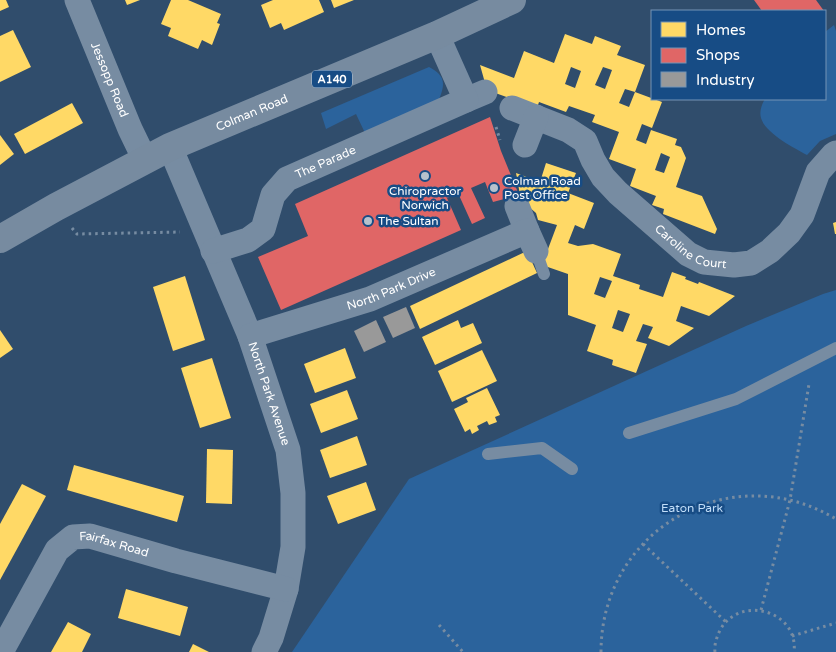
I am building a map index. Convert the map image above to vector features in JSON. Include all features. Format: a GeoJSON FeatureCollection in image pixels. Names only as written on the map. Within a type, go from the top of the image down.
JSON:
{"type":"FeatureCollection","features":[{"type":"Feature","properties":{"kind":"highway","name":"Colman Road"},"geometry":{"type":"LineString","coordinates":[[0,239],[56,207],[170,148],[437,35],[512,0]]}},
{"type":"Feature","properties":{"kind":"street","name":"Jessopp Road"},"geometry":{"type":"LineString","coordinates":[[77,0],[130,129],[145,160]]}},
{"type":"Feature","properties":{"kind":"street","name":"The Parade"},"geometry":{"type":"LineString","coordinates":[[210,242],[248,240],[263,229],[272,194],[287,179],[475,96],[437,35]]}},
{"type":"Feature","properties":{"kind":"street","name":"Caroline Court"},"geometry":{"type":"LineString","coordinates":[[503,114],[536,118],[568,130],[585,141],[603,177],[618,193],[688,254],[704,262],[734,266],[751,262],[770,250],[789,233],[802,215],[818,172],[836,153]]}},
{"type":"Feature","properties":{"kind":"street"},"geometry":{"type":"LineString","coordinates":[[514,146],[536,118]]}},
{"type":"Feature","properties":{"kind":"street","name":"North Park Avenue"},"geometry":{"type":"LineString","coordinates":[[170,148],[250,336],[288,450],[292,493],[293,547],[286,589],[264,652]]}},
{"type":"Feature","properties":{"kind":"street","name":"North Park Drive"},"geometry":{"type":"LineString","coordinates":[[250,336],[536,252],[517,206]]}},
{"type":"Feature","properties":{"kind":"street","name":"Fairfax Road"},"geometry":{"type":"LineString","coordinates":[[1,652],[58,550],[73,537],[90,536],[176,561],[286,589]]}},
{"type":"Feature","properties":{"kind":"lane"},"geometry":{"type":"LineString","coordinates":[[629,433],[736,399],[836,348]]}},
{"type":"Feature","properties":{"kind":"lane"},"geometry":{"type":"LineString","coordinates":[[488,454],[542,448],[572,469]]}},
{"type":"Feature","properties":{"kind":"path"},"geometry":{"type":"LineString","coordinates":[[503,114],[514,146]]}},
{"type":"Feature","properties":{"kind":"path"},"geometry":{"type":"LineString","coordinates":[[56,207],[77,234],[210,242]]}},
{"type":"Feature","properties":{"kind":"path"},"geometry":{"type":"LineString","coordinates":[[761,610],[790,500],[813,360]]}},
{"type":"Feature","properties":{"kind":"path"},"geometry":{"type":"LineString","coordinates":[[601,652],[601,636],[607,607],[616,583],[632,557],[643,544],[660,528],[675,518],[694,508],[719,500],[743,496],[769,496],[808,505],[836,519]]}},
{"type":"Feature","properties":{"kind":"path"},"geometry":{"type":"LineString","coordinates":[[643,544],[726,622]]}},
{"type":"Feature","properties":{"kind":"path"},"geometry":{"type":"LineString","coordinates":[[715,652],[717,637],[726,622],[739,613],[749,610],[761,610],[777,616],[792,636],[794,652]]}},
{"type":"Feature","properties":{"kind":"path"},"geometry":{"type":"LineString","coordinates":[[792,636],[836,623]]}},
{"type":"Feature","properties":{"kind":"path"},"geometry":{"type":"LineString","coordinates":[[439,625],[463,652]]}},
{"type":"Feature","properties":{"kind":"green space"},"geometry":{"type":"Polygon","coordinates":[[[834,25],[836,31],[836,134],[820,141],[807,155],[781,140],[768,129],[760,115],[764,100],[826,100],[826,31],[834,25]]]}},
{"type":"Feature","properties":{"kind":"green space"},"geometry":{"type":"Polygon","coordinates":[[[429,67],[435,70],[442,78],[443,86],[438,102],[365,133],[356,114],[326,129],[321,113],[429,67]]]}},
{"type":"Feature","properties":{"kind":"green space","name":"Eaton Park"},"geometry":{"type":"Polygon","coordinates":[[[836,290],[836,652],[292,652],[409,479],[746,326],[836,290]]]}},
{"type":"Feature","properties":{"kind":"building: Homes"},"geometry":{"type":"Polygon","coordinates":[[[0,0],[6,0],[9,7],[0,11],[0,0]]]}},
{"type":"Feature","properties":{"kind":"building: Homes"},"geometry":{"type":"Polygon","coordinates":[[[125,0],[140,0],[127,5],[125,0]]]}},
{"type":"Feature","properties":{"kind":"building: Homes"},"geometry":{"type":"Polygon","coordinates":[[[171,0],[188,0],[221,14],[217,23],[220,24],[212,45],[202,40],[198,49],[168,36],[171,28],[161,24],[171,0]]]}},
{"type":"Feature","properties":{"kind":"building: Homes"},"geometry":{"type":"Polygon","coordinates":[[[273,0],[319,0],[324,12],[284,30],[281,23],[270,28],[261,5],[273,0]]]}},
{"type":"Feature","properties":{"kind":"building: Homes"},"geometry":{"type":"Polygon","coordinates":[[[331,0],[354,0],[334,8],[331,0]]]}},
{"type":"Feature","properties":{"kind":"building: Homes"},"geometry":{"type":"Polygon","coordinates":[[[13,30],[31,67],[0,82],[0,36],[13,30]]]}},
{"type":"Feature","properties":{"kind":"building: Homes"},"geometry":{"type":"Polygon","coordinates":[[[565,34],[592,44],[595,36],[621,46],[617,55],[645,65],[635,92],[651,98],[651,100],[662,102],[652,128],[642,124],[636,140],[646,144],[651,130],[677,139],[675,145],[681,147],[686,158],[676,187],[702,196],[717,229],[715,234],[663,214],[664,209],[652,205],[656,196],[630,186],[636,169],[609,159],[619,132],[592,122],[595,115],[569,106],[566,112],[539,102],[537,108],[487,90],[480,65],[514,78],[524,51],[554,63],[565,34]],[[571,67],[565,84],[575,88],[581,71],[571,67]],[[603,67],[595,85],[605,89],[612,70],[603,67]],[[625,89],[619,103],[629,107],[635,92],[625,89]],[[661,153],[655,170],[664,173],[670,157],[661,153]]]}},
{"type":"Feature","properties":{"kind":"building: Homes"},"geometry":{"type":"Polygon","coordinates":[[[72,103],[83,123],[25,154],[14,134],[72,103]]]}},
{"type":"Feature","properties":{"kind":"building: Homes"},"geometry":{"type":"Polygon","coordinates":[[[0,135],[14,154],[0,165],[0,135]]]}},
{"type":"Feature","properties":{"kind":"building: Homes"},"geometry":{"type":"Polygon","coordinates":[[[546,163],[576,173],[568,193],[594,203],[584,229],[575,225],[568,243],[578,246],[593,244],[621,254],[613,276],[640,285],[639,289],[663,297],[672,272],[698,284],[699,282],[735,296],[709,316],[681,306],[676,321],[694,328],[669,346],[648,338],[653,327],[643,324],[636,341],[647,344],[636,373],[612,365],[613,360],[587,351],[596,325],[568,315],[568,274],[542,265],[557,225],[538,220],[536,213],[521,200],[516,173],[540,182],[546,163]],[[600,277],[594,294],[605,298],[612,281],[600,277]],[[618,310],[612,328],[623,332],[630,314],[618,310]]]}},
{"type":"Feature","properties":{"kind":"building: Homes"},"geometry":{"type":"Polygon","coordinates":[[[836,222],[836,234],[835,234],[833,223],[836,222]]]}},
{"type":"Feature","properties":{"kind":"building: Homes"},"geometry":{"type":"Polygon","coordinates":[[[527,251],[537,273],[420,329],[410,306],[527,251]]]}},
{"type":"Feature","properties":{"kind":"building: Homes"},"geometry":{"type":"Polygon","coordinates":[[[185,276],[205,340],[173,351],[153,287],[185,276]]]}},
{"type":"Feature","properties":{"kind":"building: Homes"},"geometry":{"type":"Polygon","coordinates":[[[458,320],[461,328],[473,323],[482,343],[435,365],[422,337],[458,320]]]}},
{"type":"Feature","properties":{"kind":"building: Homes"},"geometry":{"type":"Polygon","coordinates":[[[0,330],[13,349],[0,358],[0,330]]]}},
{"type":"Feature","properties":{"kind":"building: Homes"},"geometry":{"type":"Polygon","coordinates":[[[345,348],[356,378],[315,393],[304,364],[345,348]]]}},
{"type":"Feature","properties":{"kind":"building: Homes"},"geometry":{"type":"Polygon","coordinates":[[[482,350],[497,381],[452,402],[438,371],[482,350]]]}},
{"type":"Feature","properties":{"kind":"building: Homes"},"geometry":{"type":"Polygon","coordinates":[[[212,358],[231,418],[200,428],[181,368],[212,358]]]}},
{"type":"Feature","properties":{"kind":"building: Homes"},"geometry":{"type":"Polygon","coordinates":[[[487,388],[500,415],[495,417],[497,422],[489,425],[487,421],[477,426],[479,430],[472,434],[470,429],[465,432],[454,409],[468,402],[466,398],[487,388]]]}},
{"type":"Feature","properties":{"kind":"building: Homes"},"geometry":{"type":"Polygon","coordinates":[[[347,390],[358,419],[321,433],[310,404],[347,390]]]}},
{"type":"Feature","properties":{"kind":"building: Homes"},"geometry":{"type":"Polygon","coordinates":[[[357,436],[367,465],[330,478],[320,450],[357,436]]]}},
{"type":"Feature","properties":{"kind":"building: Homes"},"geometry":{"type":"Polygon","coordinates":[[[207,449],[233,450],[232,504],[206,503],[207,449]]]}},
{"type":"Feature","properties":{"kind":"building: Homes"},"geometry":{"type":"Polygon","coordinates":[[[74,465],[184,496],[177,522],[67,490],[74,465]]]}},
{"type":"Feature","properties":{"kind":"building: Homes"},"geometry":{"type":"Polygon","coordinates":[[[366,482],[376,510],[338,524],[327,496],[366,482]]]}},
{"type":"Feature","properties":{"kind":"building: Homes"},"geometry":{"type":"Polygon","coordinates":[[[22,484],[46,496],[0,580],[0,524],[22,484]]]}},
{"type":"Feature","properties":{"kind":"building: Homes"},"geometry":{"type":"Polygon","coordinates":[[[126,589],[188,607],[180,636],[118,618],[126,589]]]}},
{"type":"Feature","properties":{"kind":"building: Homes"},"geometry":{"type":"Polygon","coordinates":[[[68,622],[91,634],[82,652],[51,652],[68,622]]]}},
{"type":"Feature","properties":{"kind":"building: Homes"},"geometry":{"type":"Polygon","coordinates":[[[193,644],[209,652],[189,652],[193,644]]]}},
{"type":"Feature","properties":{"kind":"building: Shops"},"geometry":{"type":"Polygon","coordinates":[[[754,0],[816,0],[823,10],[761,10],[754,0]]]}},
{"type":"Feature","properties":{"kind":"building: Shops"},"geometry":{"type":"Polygon","coordinates":[[[490,117],[501,151],[519,195],[493,202],[485,182],[471,188],[485,218],[472,224],[458,193],[447,198],[461,230],[281,310],[258,257],[308,236],[295,204],[490,117]]]}},
{"type":"Feature","properties":{"kind":"building: Industry"},"geometry":{"type":"Polygon","coordinates":[[[406,307],[415,328],[393,338],[383,317],[406,307]]]}},
{"type":"Feature","properties":{"kind":"building: Industry"},"geometry":{"type":"Polygon","coordinates":[[[376,320],[386,342],[364,352],[354,331],[376,320]]]}},
{"type":"Feature","properties":{"kind":"place","name":"Chiropractor Norwich"},"geometry":{"type":"Point","coordinates":[425,176]}},
{"type":"Feature","properties":{"kind":"place","name":"Colman Road Post Office"},"geometry":{"type":"Point","coordinates":[494,188]}},
{"type":"Feature","properties":{"kind":"place","name":"The Sultan"},"geometry":{"type":"Point","coordinates":[368,221]}}]}
